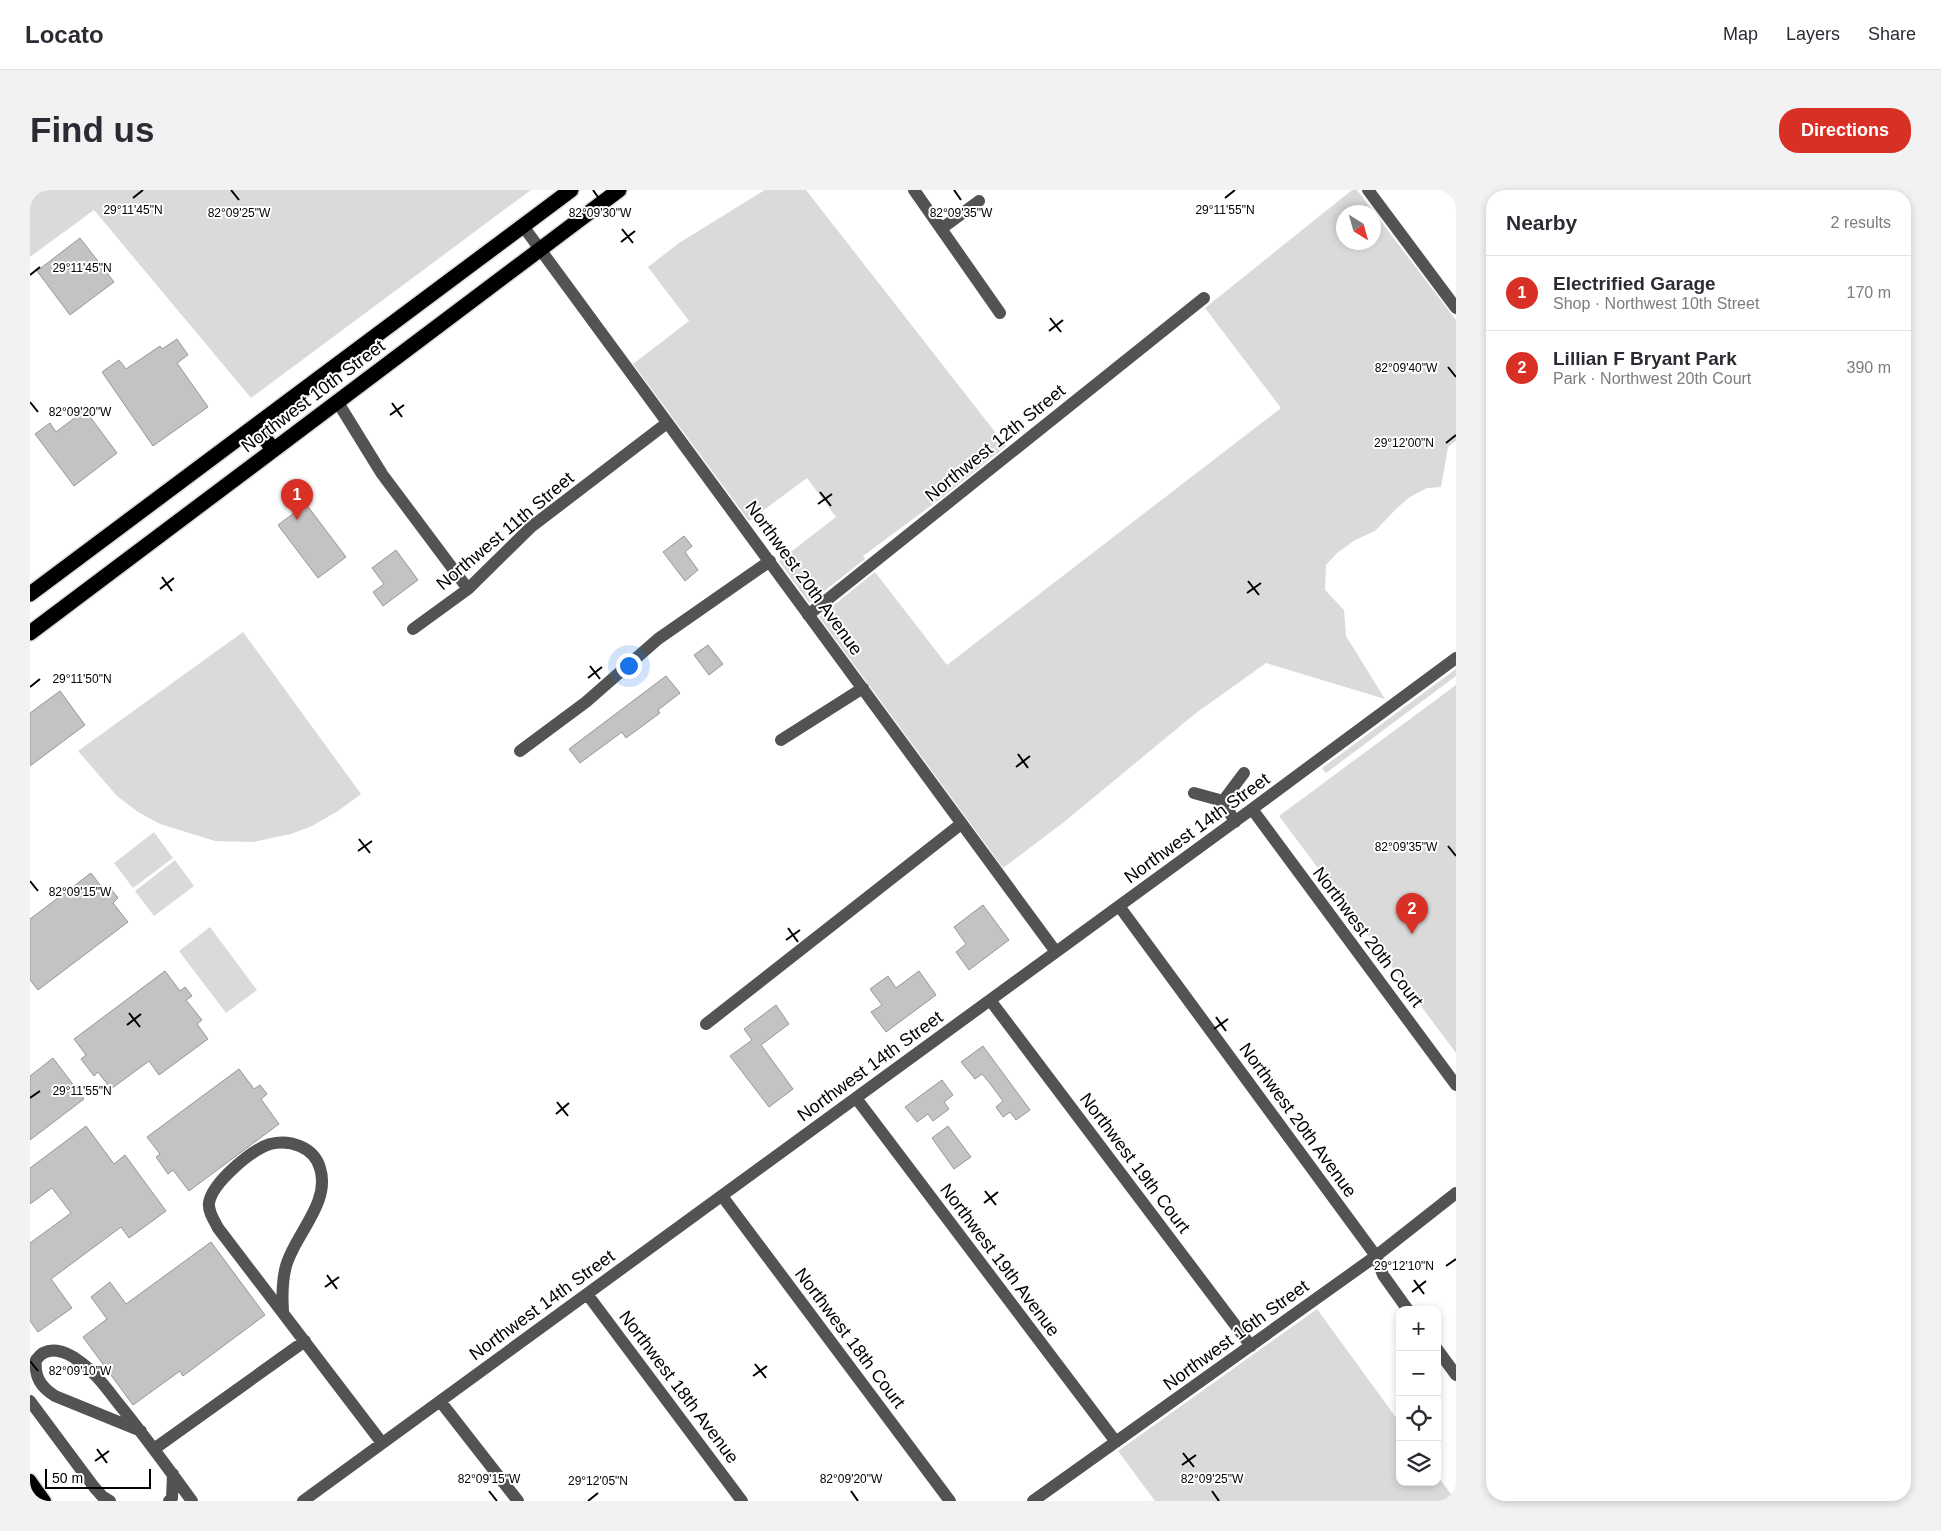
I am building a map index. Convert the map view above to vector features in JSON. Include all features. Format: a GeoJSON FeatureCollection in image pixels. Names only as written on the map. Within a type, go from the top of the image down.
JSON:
{"type":"FeatureCollection","features":[{"type":"Feature","properties":{"kind":"highway","name":"Northwest 10th Street"},"geometry":{"type":"LineString","coordinates":[[30,594],[571,190]]}},
{"type":"Feature","properties":{"kind":"highway","name":"Northwest 10th Street"},"geometry":{"type":"LineString","coordinates":[[30,633],[619,190]]}},
{"type":"Feature","properties":{"kind":"highway"},"geometry":{"type":"LineString","coordinates":[[256,426],[273,449]]}},
{"type":"Feature","properties":{"kind":"main road"},"geometry":{"type":"LineString","coordinates":[[30,1480],[45,1501]]}},
{"type":"Feature","properties":{"kind":"street"},"geometry":{"type":"LineString","coordinates":[[914,190],[1000,313]]}},
{"type":"Feature","properties":{"kind":"street"},"geometry":{"type":"LineString","coordinates":[[1368,190],[1456,308]]}},
{"type":"Feature","properties":{"kind":"street"},"geometry":{"type":"LineString","coordinates":[[941,229],[979,201]]}},
{"type":"Feature","properties":{"kind":"street","name":"Northwest 20th Avenue"},"geometry":{"type":"LineString","coordinates":[[523,226],[1056,952]]}},
{"type":"Feature","properties":{"kind":"street","name":"Northwest 12th Street"},"geometry":{"type":"LineString","coordinates":[[808,615],[1204,298]]}},
{"type":"Feature","properties":{"kind":"street"},"geometry":{"type":"LineString","coordinates":[[337,401],[382,474],[468,589]]}},
{"type":"Feature","properties":{"kind":"street","name":"Northwest 11th Street"},"geometry":{"type":"LineString","coordinates":[[413,629],[468,589],[531,527],[667,423]]}},
{"type":"Feature","properties":{"kind":"street"},"geometry":{"type":"LineString","coordinates":[[520,751],[586,702],[658,639],[770,561]]}},
{"type":"Feature","properties":{"kind":"street","name":"Northwest 14th Street"},"geometry":{"type":"LineString","coordinates":[[307,1500],[382,1443],[1252,809],[1456,658]]}},
{"type":"Feature","properties":{"kind":"street"},"geometry":{"type":"LineString","coordinates":[[781,740],[863,688]]}},
{"type":"Feature","properties":{"kind":"street"},"geometry":{"type":"LineString","coordinates":[[1223,801],[1244,773]]}},
{"type":"Feature","properties":{"kind":"street"},"geometry":{"type":"LineString","coordinates":[[1194,792],[1223,801],[1234,822]]}},
{"type":"Feature","properties":{"kind":"street","name":"Northwest 20th Court"},"geometry":{"type":"LineString","coordinates":[[1252,809],[1456,1085]]}},
{"type":"Feature","properties":{"kind":"street"},"geometry":{"type":"LineString","coordinates":[[706,1024],[961,824]]}},
{"type":"Feature","properties":{"kind":"street","name":"Northwest 20th Avenue"},"geometry":{"type":"LineString","coordinates":[[1119,906],[1376,1256],[1383,1275],[1405,1306]]}},
{"type":"Feature","properties":{"kind":"street","name":"Northwest 19th Court"},"geometry":{"type":"LineString","coordinates":[[990,1000],[1251,1346]]}},
{"type":"Feature","properties":{"kind":"street","name":"Northwest 19th Avenue"},"geometry":{"type":"LineString","coordinates":[[856,1098],[1116,1442]]}},
{"type":"Feature","properties":{"kind":"street"},"geometry":{"type":"LineString","coordinates":[[283,1311],[282,1290],[286,1266],[295,1244],[316,1206],[321,1193],[322,1179],[320,1166],[306,1149],[297,1144],[284,1143],[270,1144],[258,1150],[224,1176],[216,1186],[208,1205],[211,1216],[218,1228],[382,1443]]}},
{"type":"Feature","properties":{"kind":"street","name":"Northwest 16th Street"},"geometry":{"type":"LineString","coordinates":[[1033,1501],[1376,1256],[1456,1193]]}},
{"type":"Feature","properties":{"kind":"street","name":"Northwest 18th Court"},"geometry":{"type":"LineString","coordinates":[[722,1196],[950,1501]]}},
{"type":"Feature","properties":{"kind":"street","name":"Northwest 18th Avenue"},"geometry":{"type":"LineString","coordinates":[[587,1294],[742,1501]]}},
{"type":"Feature","properties":{"kind":"street"},"geometry":{"type":"LineString","coordinates":[[154,1448],[305,1340]]}},
{"type":"Feature","properties":{"kind":"street"},"geometry":{"type":"LineString","coordinates":[[141,1431],[55,1396],[46,1390],[38,1380],[35,1370],[36,1360],[39,1355],[54,1350],[65,1352],[80,1361],[107,1389],[141,1431],[192,1501]]}},
{"type":"Feature","properties":{"kind":"street"},"geometry":{"type":"LineString","coordinates":[[1438,1351],[1456,1375]]}},
{"type":"Feature","properties":{"kind":"street"},"geometry":{"type":"LineString","coordinates":[[30,1401],[94,1487],[102,1496],[110,1501]]}},
{"type":"Feature","properties":{"kind":"street"},"geometry":{"type":"LineString","coordinates":[[440,1401],[518,1501]]}},
{"type":"Feature","properties":{"kind":"street"},"geometry":{"type":"LineString","coordinates":[[170,1501],[172,1498],[173,1474]]}},
{"type":"Feature","properties":{"kind":"shaded area"},"geometry":{"type":"Polygon","coordinates":[[[30,190],[531,190],[251,398],[94,210],[30,257],[30,190]]]}},
{"type":"Feature","properties":{"kind":"shaded area"},"geometry":{"type":"Polygon","coordinates":[[[765,190],[806,190],[1006,446],[944,496],[863,556],[865,559],[809,603],[779,561],[836,517],[807,478],[749,521],[633,364],[689,321],[648,267],[679,243],[765,190]]]}},
{"type":"Feature","properties":{"kind":"shaded area"},"geometry":{"type":"Polygon","coordinates":[[[1352,190],[1357,190],[1369,205],[1336,205],[1336,250],[1381,250],[1381,221],[1456,320],[1456,441],[1448,447],[1441,487],[1427,488],[1410,497],[1375,531],[1355,540],[1337,553],[1326,565],[1325,590],[1344,610],[1346,636],[1385,699],[1266,663],[1196,713],[1064,822],[1003,868],[819,617],[875,572],[947,665],[1281,408],[1205,308],[1352,190]]]}},
{"type":"Feature","properties":{"kind":"shaded area"},"geometry":{"type":"Polygon","coordinates":[[[243,632],[361,794],[338,811],[312,826],[291,834],[253,842],[215,841],[160,824],[138,812],[117,796],[78,751],[243,632]]]}},
{"type":"Feature","properties":{"kind":"shaded area"},"geometry":{"type":"Polygon","coordinates":[[[1456,669],[1456,676],[1326,773],[1322,768],[1456,669]]]}},
{"type":"Feature","properties":{"kind":"shaded area"},"geometry":{"type":"Polygon","coordinates":[[[1456,685],[1456,1053],[1279,816],[1456,685]]]}},
{"type":"Feature","properties":{"kind":"shaded area"},"geometry":{"type":"Polygon","coordinates":[[[154,832],[173,858],[133,888],[114,863],[154,832]]]}},
{"type":"Feature","properties":{"kind":"shaded area"},"geometry":{"type":"Polygon","coordinates":[[[175,860],[194,886],[154,916],[135,891],[175,860]]]}},
{"type":"Feature","properties":{"kind":"shaded area"},"geometry":{"type":"Polygon","coordinates":[[[210,927],[257,990],[226,1013],[179,951],[210,927]]]}},
{"type":"Feature","properties":{"kind":"shaded area"},"geometry":{"type":"Polygon","coordinates":[[[1317,1309],[1396,1418],[1396,1486],[1441,1486],[1441,1480],[1456,1501],[1155,1501],[1118,1451],[1317,1309]]]}},
{"type":"Feature","properties":{"kind":"building"},"geometry":{"type":"Polygon","coordinates":[[[80,238],[114,282],[70,315],[37,271],[80,238]]]}},
{"type":"Feature","properties":{"kind":"building"},"geometry":{"type":"Polygon","coordinates":[[[177,339],[188,355],[177,363],[208,407],[153,446],[102,372],[119,360],[126,369],[160,346],[162,349],[177,339]]]}},
{"type":"Feature","properties":{"kind":"building"},"geometry":{"type":"Polygon","coordinates":[[[85,410],[117,453],[74,486],[35,434],[50,423],[56,432],[85,410]]]}},
{"type":"Feature","properties":{"kind":"building"},"geometry":{"type":"Polygon","coordinates":[[[306,504],[346,557],[318,578],[278,525],[306,504]]]}},
{"type":"Feature","properties":{"kind":"building"},"geometry":{"type":"Polygon","coordinates":[[[684,536],[692,546],[685,552],[698,570],[685,581],[663,552],[684,536]]]}},
{"type":"Feature","properties":{"kind":"building"},"geometry":{"type":"Polygon","coordinates":[[[396,550],[418,580],[383,606],[373,592],[384,584],[372,568],[396,550]]]}},
{"type":"Feature","properties":{"kind":"building"},"geometry":{"type":"Polygon","coordinates":[[[708,645],[723,664],[709,675],[694,655],[708,645]]]}},
{"type":"Feature","properties":{"kind":"building"},"geometry":{"type":"Polygon","coordinates":[[[666,676],[680,693],[658,710],[660,713],[626,738],[622,732],[580,763],[569,749],[666,676]]]}},
{"type":"Feature","properties":{"kind":"building"},"geometry":{"type":"Polygon","coordinates":[[[60,691],[85,725],[30,766],[30,713],[60,691]]]}},
{"type":"Feature","properties":{"kind":"building"},"geometry":{"type":"Polygon","coordinates":[[[91,873],[106,893],[111,889],[118,898],[113,903],[128,922],[38,990],[30,980],[30,919],[91,873]]]}},
{"type":"Feature","properties":{"kind":"building"},"geometry":{"type":"Polygon","coordinates":[[[983,905],[1009,940],[969,970],[956,952],[966,944],[954,927],[983,905]]]}},
{"type":"Feature","properties":{"kind":"building"},"geometry":{"type":"Polygon","coordinates":[[[165,971],[180,991],[185,987],[192,996],[186,1000],[202,1020],[197,1024],[208,1039],[159,1075],[149,1061],[111,1089],[98,1072],[94,1076],[81,1059],[86,1055],[74,1039],[165,971]]]}},
{"type":"Feature","properties":{"kind":"building"},"geometry":{"type":"Polygon","coordinates":[[[919,971],[936,995],[886,1032],[871,1012],[882,1005],[870,989],[888,976],[896,988],[919,971]]]}},
{"type":"Feature","properties":{"kind":"building"},"geometry":{"type":"Polygon","coordinates":[[[776,1005],[789,1024],[761,1045],[793,1089],[769,1107],[730,1056],[752,1040],[744,1029],[776,1005]]]}},
{"type":"Feature","properties":{"kind":"building"},"geometry":{"type":"Polygon","coordinates":[[[983,1046],[1030,1110],[1016,1120],[1010,1112],[1003,1117],[996,1107],[1003,1101],[988,1081],[982,1074],[975,1079],[961,1062],[983,1046]]]}},
{"type":"Feature","properties":{"kind":"building"},"geometry":{"type":"Polygon","coordinates":[[[53,1058],[84,1099],[30,1140],[30,1076],[53,1058]]]}},
{"type":"Feature","properties":{"kind":"building"},"geometry":{"type":"Polygon","coordinates":[[[239,1069],[254,1089],[260,1085],[267,1094],[261,1099],[279,1124],[189,1191],[173,1170],[168,1174],[156,1157],[160,1154],[147,1137],[239,1069]]]}},
{"type":"Feature","properties":{"kind":"building"},"geometry":{"type":"Polygon","coordinates":[[[942,1080],[953,1095],[944,1102],[949,1109],[933,1121],[928,1114],[917,1122],[905,1107],[942,1080]]]}},
{"type":"Feature","properties":{"kind":"building"},"geometry":{"type":"Polygon","coordinates":[[[86,1126],[114,1164],[125,1155],[166,1211],[129,1238],[121,1227],[51,1279],[72,1308],[38,1332],[30,1321],[30,1243],[71,1213],[52,1188],[30,1204],[30,1168],[86,1126]]]}},
{"type":"Feature","properties":{"kind":"building"},"geometry":{"type":"Polygon","coordinates":[[[948,1126],[971,1157],[954,1169],[932,1138],[948,1126]]]}},
{"type":"Feature","properties":{"kind":"building"},"geometry":{"type":"Polygon","coordinates":[[[211,1242],[265,1315],[183,1376],[180,1371],[133,1405],[83,1337],[107,1319],[91,1297],[110,1282],[126,1304],[211,1242]]]}},
{"type":"Feature","properties":{"kind":"place","name":"Electrified Garage"},"geometry":{"type":"Point","coordinates":[297,520]}},
{"type":"Feature","properties":{"kind":"place","name":"Lillian F Bryant Park"},"geometry":{"type":"Point","coordinates":[1412,934]}}]}
